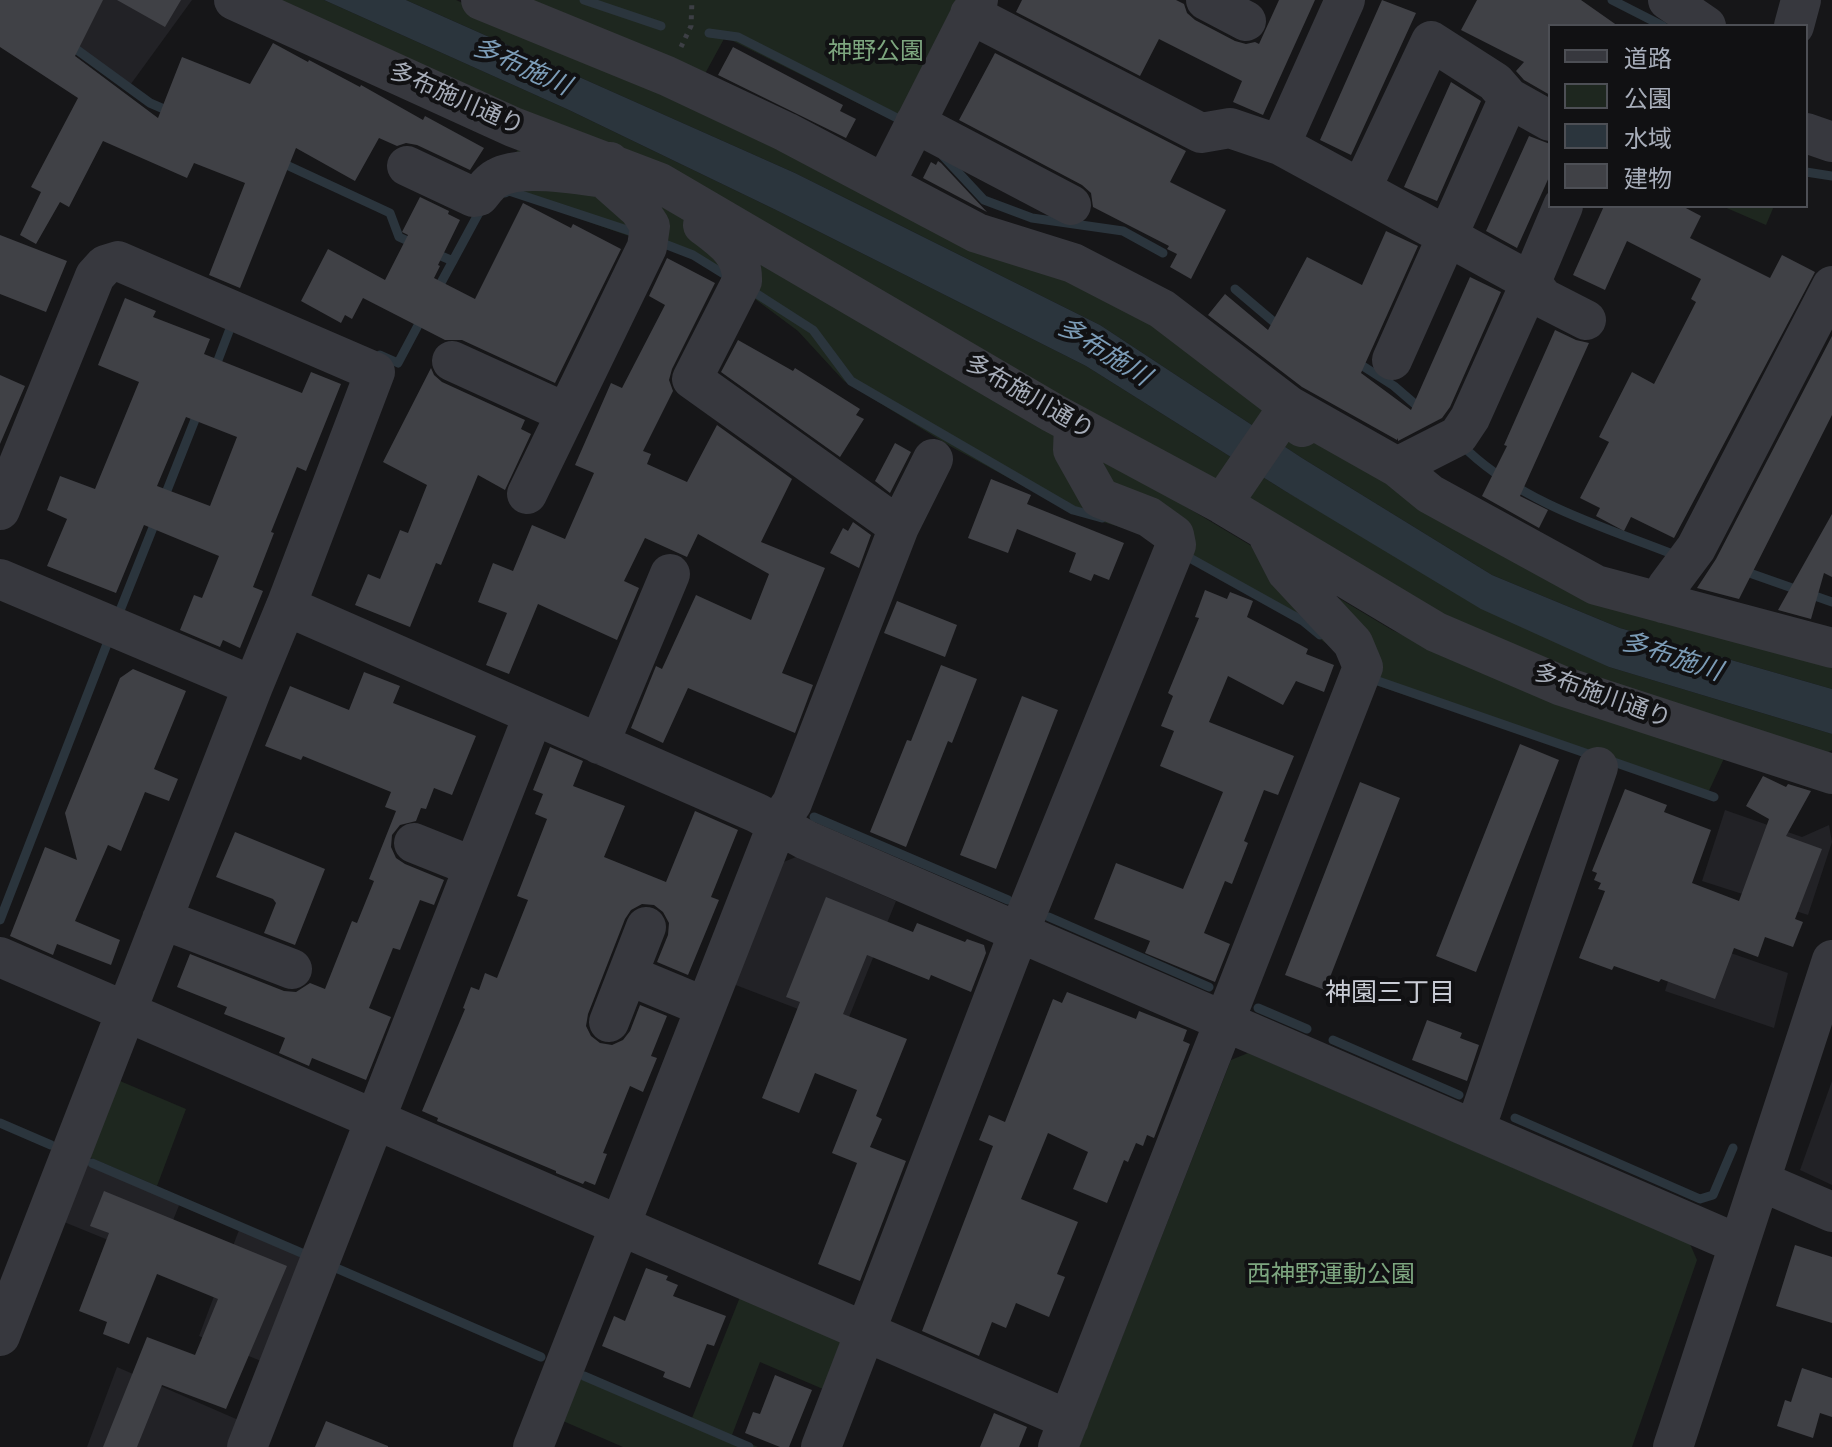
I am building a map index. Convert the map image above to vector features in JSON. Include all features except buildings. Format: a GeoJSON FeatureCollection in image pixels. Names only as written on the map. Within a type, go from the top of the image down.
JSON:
{"type":"FeatureCollection","features":[{"type":"Feature","properties":{"kind":"street","name":"多布施川通り"},"geometry":{"type":"LineString","coordinates":[[234,0],[607,170],[660,183],[1074,425],[1222,504],[1436,632],[1562,686],[1832,774]]}},
{"type":"Feature","properties":{"kind":"street"},"geometry":{"type":"LineString","coordinates":[[481,0],[667,76],[786,132],[977,233],[1073,263],[1162,309],[1289,406],[1397,467],[1430,494],[1596,585],[1832,648]]}},
{"type":"Feature","properties":{"kind":"street"},"geometry":{"type":"LineString","coordinates":[[1206,0],[1246,21]]}},
{"type":"Feature","properties":{"kind":"street"},"geometry":{"type":"LineString","coordinates":[[1280,145],[1345,0]]}},
{"type":"Feature","properties":{"kind":"street"},"geometry":{"type":"LineString","coordinates":[[1668,0],[1703,24]]}},
{"type":"Feature","properties":{"kind":"street"},"geometry":{"type":"LineString","coordinates":[[1795,24],[1801,0]]}},
{"type":"Feature","properties":{"kind":"street"},"geometry":{"type":"LineString","coordinates":[[885,183],[974,7],[1201,133],[1230,128],[1280,145],[1531,282],[1543,298],[1586,320]]}},
{"type":"Feature","properties":{"kind":"street"},"geometry":{"type":"LineString","coordinates":[[1361,189],[1431,41],[1495,82],[1509,98],[1548,120]]}},
{"type":"Feature","properties":{"kind":"street"},"geometry":{"type":"LineString","coordinates":[[1392,360],[1509,98]]}},
{"type":"Feature","properties":{"kind":"street"},"geometry":{"type":"LineString","coordinates":[[915,123],[1071,205]]}},
{"type":"Feature","properties":{"kind":"street"},"geometry":{"type":"LineString","coordinates":[[1808,134],[1832,142]]}},
{"type":"Feature","properties":{"kind":"street"},"geometry":{"type":"LineString","coordinates":[[407,166],[473,197],[479,196],[492,180],[503,174],[607,170],[650,226],[699,244],[742,269]]}},
{"type":"Feature","properties":{"kind":"street"},"geometry":{"type":"LineString","coordinates":[[660,183],[682,209],[730,246],[742,269],[742,281],[692,379],[899,527]]}},
{"type":"Feature","properties":{"kind":"street"},"geometry":{"type":"LineString","coordinates":[[1397,467],[1458,436],[1470,418],[1562,208]]}},
{"type":"Feature","properties":{"kind":"street"},"geometry":{"type":"LineString","coordinates":[[527,494],[647,247],[650,226]]}},
{"type":"Feature","properties":{"kind":"street"},"geometry":{"type":"LineString","coordinates":[[0,510],[95,276],[105,265],[118,261],[375,372],[0,1336]]}},
{"type":"Feature","properties":{"kind":"street"},"geometry":{"type":"LineString","coordinates":[[1663,603],[1667,587],[1696,548],[1832,286]]}},
{"type":"Feature","properties":{"kind":"street"},"geometry":{"type":"LineString","coordinates":[[452,361],[566,413]]}},
{"type":"Feature","properties":{"kind":"street"},"geometry":{"type":"LineString","coordinates":[[1222,504],[1289,406]]}},
{"type":"Feature","properties":{"kind":"street"},"geometry":{"type":"LineString","coordinates":[[1289,406],[1312,443],[1516,563],[1594,605],[1832,669]]}},
{"type":"Feature","properties":{"kind":"street"},"geometry":{"type":"LineString","coordinates":[[821,1447],[1019,932],[1176,545],[1174,535],[1149,517],[1100,498],[1073,450],[1074,425]]}},
{"type":"Feature","properties":{"kind":"street"},"geometry":{"type":"LineString","coordinates":[[533,1447],[778,823],[792,803],[899,527],[933,459]]}},
{"type":"Feature","properties":{"kind":"street"},"geometry":{"type":"LineString","coordinates":[[0,957],[866,1332],[1064,1434],[1363,667],[1353,643],[1287,572],[1267,533]]}},
{"type":"Feature","properties":{"kind":"street"},"geometry":{"type":"LineString","coordinates":[[599,744],[670,574]]}},
{"type":"Feature","properties":{"kind":"street"},"geometry":{"type":"LineString","coordinates":[[0,579],[253,686]]}},
{"type":"Feature","properties":{"kind":"street"},"geometry":{"type":"LineString","coordinates":[[286,606],[778,823],[806,840],[1738,1244]]}},
{"type":"Feature","properties":{"kind":"street"},"geometry":{"type":"LineString","coordinates":[[247,1447],[533,716]]}},
{"type":"Feature","properties":{"kind":"street"},"geometry":{"type":"LineString","coordinates":[[1475,1130],[1598,767]]}},
{"type":"Feature","properties":{"kind":"street"},"geometry":{"type":"LineString","coordinates":[[414,843],[474,867]]}},
{"type":"Feature","properties":{"kind":"street"},"geometry":{"type":"LineString","coordinates":[[162,919],[292,969]]}},
{"type":"Feature","properties":{"kind":"street"},"geometry":{"type":"LineString","coordinates":[[609,1022],[646,927]]}},
{"type":"Feature","properties":{"kind":"street"},"geometry":{"type":"LineString","coordinates":[[1673,1447],[1832,960]]}},
{"type":"Feature","properties":{"kind":"street"},"geometry":{"type":"LineString","coordinates":[[628,975],[705,1007]]}},
{"type":"Feature","properties":{"kind":"street"},"geometry":{"type":"LineString","coordinates":[[1760,1181],[1832,1212]]}},
{"type":"Feature","properties":{"kind":"path"},"geometry":{"type":"LineString","coordinates":[[676,57],[691,26],[692,0]]}},
{"type":"Feature","properties":{"kind":"shaded area"},"geometry":{"type":"Polygon","coordinates":[[[2,0],[192,0],[128,88],[2,0]]]}},
{"type":"Feature","properties":{"kind":"shaded area"},"geometry":{"type":"Polygon","coordinates":[[[1725,810],[1802,837],[1829,825],[1832,842],[1808,915],[1702,881],[1725,810]]]}},
{"type":"Feature","properties":{"kind":"shaded area"},"geometry":{"type":"Polygon","coordinates":[[[796,857],[896,901],[845,1027],[733,984],[781,863],[796,857]]]}},
{"type":"Feature","properties":{"kind":"shaded area"},"geometry":{"type":"Polygon","coordinates":[[[1682,936],[1788,973],[1774,1028],[1665,991],[1682,936]]]}},
{"type":"Feature","properties":{"kind":"shaded area"},"geometry":{"type":"Polygon","coordinates":[[[1832,1081],[1832,1185],[1800,1170],[1832,1081]]]}},
{"type":"Feature","properties":{"kind":"shaded area"},"geometry":{"type":"Polygon","coordinates":[[[87,1163],[180,1203],[157,1260],[64,1222],[87,1163]]]}},
{"type":"Feature","properties":{"kind":"shaded area"},"geometry":{"type":"Polygon","coordinates":[[[239,1230],[306,1259],[266,1363],[199,1336],[239,1230]]]}},
{"type":"Feature","properties":{"kind":"shaded area"},"geometry":{"type":"Polygon","coordinates":[[[117,1367],[243,1422],[234,1447],[87,1447],[117,1367]]]}},
{"type":"Feature","properties":{"kind":"green space"},"geometry":{"type":"Polygon","coordinates":[[[267,0],[324,0],[569,110],[1086,366],[1285,491],[1609,667],[1832,734],[1832,750],[1822,756],[1570,677],[1444,623],[662,170],[267,0]]]}},
{"type":"Feature","properties":{"kind":"green space"},"geometry":{"type":"Polygon","coordinates":[[[406,0],[456,0],[1142,313],[1420,501],[1832,659],[1832,689],[1620,628],[1492,575],[1302,458],[1100,325],[795,173],[406,0]]]}},
{"type":"Feature","properties":{"kind":"green space","name":"神野公園"},"geometry":{"type":"Polygon","coordinates":[[[508,0],[963,0],[900,124],[725,37],[701,81],[508,0]]]}},
{"type":"Feature","properties":{"kind":"green space"},"geometry":{"type":"Polygon","coordinates":[[[524,141],[695,213],[1392,630],[1508,683],[1727,752],[1706,797],[1370,683],[1351,663],[1301,624],[1133,531],[1073,513],[950,446],[844,381],[798,331],[694,259],[510,194],[485,208],[481,202],[524,141]]]}},
{"type":"Feature","properties":{"kind":"green space"},"geometry":{"type":"Polygon","coordinates":[[[1727,208],[1773,208],[1766,225],[1727,208]]]}},
{"type":"Feature","properties":{"kind":"green space","name":"西神野運動公園"},"geometry":{"type":"Polygon","coordinates":[[[1248,1053],[1690,1244],[1697,1260],[1632,1447],[1079,1447],[1231,1060],[1248,1053]]]}},
{"type":"Feature","properties":{"kind":"green space"},"geometry":{"type":"Polygon","coordinates":[[[120,1081],[186,1109],[157,1186],[89,1157],[120,1081]]]}},
{"type":"Feature","properties":{"kind":"green space"},"geometry":{"type":"Polygon","coordinates":[[[742,1292],[839,1334],[845,1353],[830,1392],[760,1362],[732,1435],[758,1447],[623,1447],[563,1421],[583,1371],[692,1418],[742,1292]]]}},
{"type":"Feature","properties":{"kind":"water","name":"多布施川"},"geometry":{"type":"Polygon","coordinates":[[[324,0],[406,0],[795,173],[1100,325],[1302,458],[1492,575],[1620,628],[1832,689],[1832,734],[1609,667],[1481,609],[1086,366],[569,110],[324,0]]]}},
{"type":"Feature","properties":{"kind":"waterway"},"geometry":{"type":"LineString","coordinates":[[584,0],[661,26]]}},
{"type":"Feature","properties":{"kind":"waterway"},"geometry":{"type":"LineString","coordinates":[[1612,0],[1659,24]]}},
{"type":"Feature","properties":{"kind":"waterway"},"geometry":{"type":"LineString","coordinates":[[709,33],[738,37],[895,117]]}},
{"type":"Feature","properties":{"kind":"waterway"},"geometry":{"type":"LineString","coordinates":[[69,44],[150,103],[173,113]]}},
{"type":"Feature","properties":{"kind":"waterway"},"geometry":{"type":"LineString","coordinates":[[943,156],[984,200],[1032,218],[1123,231],[1163,253]]}},
{"type":"Feature","properties":{"kind":"waterway"},"geometry":{"type":"LineString","coordinates":[[278,161],[390,213],[399,237],[417,245]]}},
{"type":"Feature","properties":{"kind":"waterway"},"geometry":{"type":"LineString","coordinates":[[1808,172],[1832,176]]}},
{"type":"Feature","properties":{"kind":"waterway"},"geometry":{"type":"LineString","coordinates":[[505,193],[509,191],[630,231]]}},
{"type":"Feature","properties":{"kind":"waterway"},"geometry":{"type":"LineString","coordinates":[[436,292],[482,207]]}},
{"type":"Feature","properties":{"kind":"waterway"},"geometry":{"type":"LineString","coordinates":[[662,243],[693,255],[727,276]]}},
{"type":"Feature","properties":{"kind":"waterway"},"geometry":{"type":"LineString","coordinates":[[434,253],[453,261]]}},
{"type":"Feature","properties":{"kind":"waterway"},"geometry":{"type":"LineString","coordinates":[[1235,289],[1281,328]]}},
{"type":"Feature","properties":{"kind":"waterway"},"geometry":{"type":"LineString","coordinates":[[757,294],[813,330],[851,381],[1073,510],[1102,518]]}},
{"type":"Feature","properties":{"kind":"waterway"},"geometry":{"type":"LineString","coordinates":[[380,355],[398,363],[423,316]]}},
{"type":"Feature","properties":{"kind":"waterway"},"geometry":{"type":"LineString","coordinates":[[215,368],[231,326]]}},
{"type":"Feature","properties":{"kind":"waterway"},"geometry":{"type":"LineString","coordinates":[[1355,361],[1394,386],[1423,411]]}},
{"type":"Feature","properties":{"kind":"waterway"},"geometry":{"type":"LineString","coordinates":[[164,498],[198,412]]}},
{"type":"Feature","properties":{"kind":"waterway"},"geometry":{"type":"LineString","coordinates":[[1468,451],[1490,470],[1540,500],[1675,555]]}},
{"type":"Feature","properties":{"kind":"waterway"},"geometry":{"type":"LineString","coordinates":[[119,613],[156,520]]}},
{"type":"Feature","properties":{"kind":"waterway"},"geometry":{"type":"LineString","coordinates":[[1188,557],[1303,621],[1320,635]]}},
{"type":"Feature","properties":{"kind":"waterway"},"geometry":{"type":"LineString","coordinates":[[1741,570],[1832,602]]}},
{"type":"Feature","properties":{"kind":"waterway"},"geometry":{"type":"LineString","coordinates":[[0,920],[107,644]]}},
{"type":"Feature","properties":{"kind":"waterway"},"geometry":{"type":"LineString","coordinates":[[1378,681],[1594,756]]}},
{"type":"Feature","properties":{"kind":"waterway"},"geometry":{"type":"LineString","coordinates":[[1608,760],[1714,797]]}},
{"type":"Feature","properties":{"kind":"waterway"},"geometry":{"type":"LineString","coordinates":[[814,817],[1008,900]]}},
{"type":"Feature","properties":{"kind":"waterway"},"geometry":{"type":"LineString","coordinates":[[1049,917],[1209,987]]}},
{"type":"Feature","properties":{"kind":"waterway"},"geometry":{"type":"LineString","coordinates":[[1258,1008],[1307,1029]]}},
{"type":"Feature","properties":{"kind":"waterway"},"geometry":{"type":"LineString","coordinates":[[1333,1040],[1459,1095]]}},
{"type":"Feature","properties":{"kind":"waterway"},"geometry":{"type":"LineString","coordinates":[[1515,1118],[1700,1199],[1713,1195],[1733,1148]]}},
{"type":"Feature","properties":{"kind":"waterway"},"geometry":{"type":"LineString","coordinates":[[0,1123],[51,1145]]}},
{"type":"Feature","properties":{"kind":"waterway"},"geometry":{"type":"LineString","coordinates":[[92,1163],[304,1254]]}},
{"type":"Feature","properties":{"kind":"waterway"},"geometry":{"type":"LineString","coordinates":[[336,1268],[541,1357]]}},
{"type":"Feature","properties":{"kind":"waterway"},"geometry":{"type":"LineString","coordinates":[[584,1376],[749,1447]]}},
{"type":"Feature","properties":{"kind":"district","name":"神園三丁目"},"geometry":{"type":"Point","coordinates":[1390,994]}}]}
